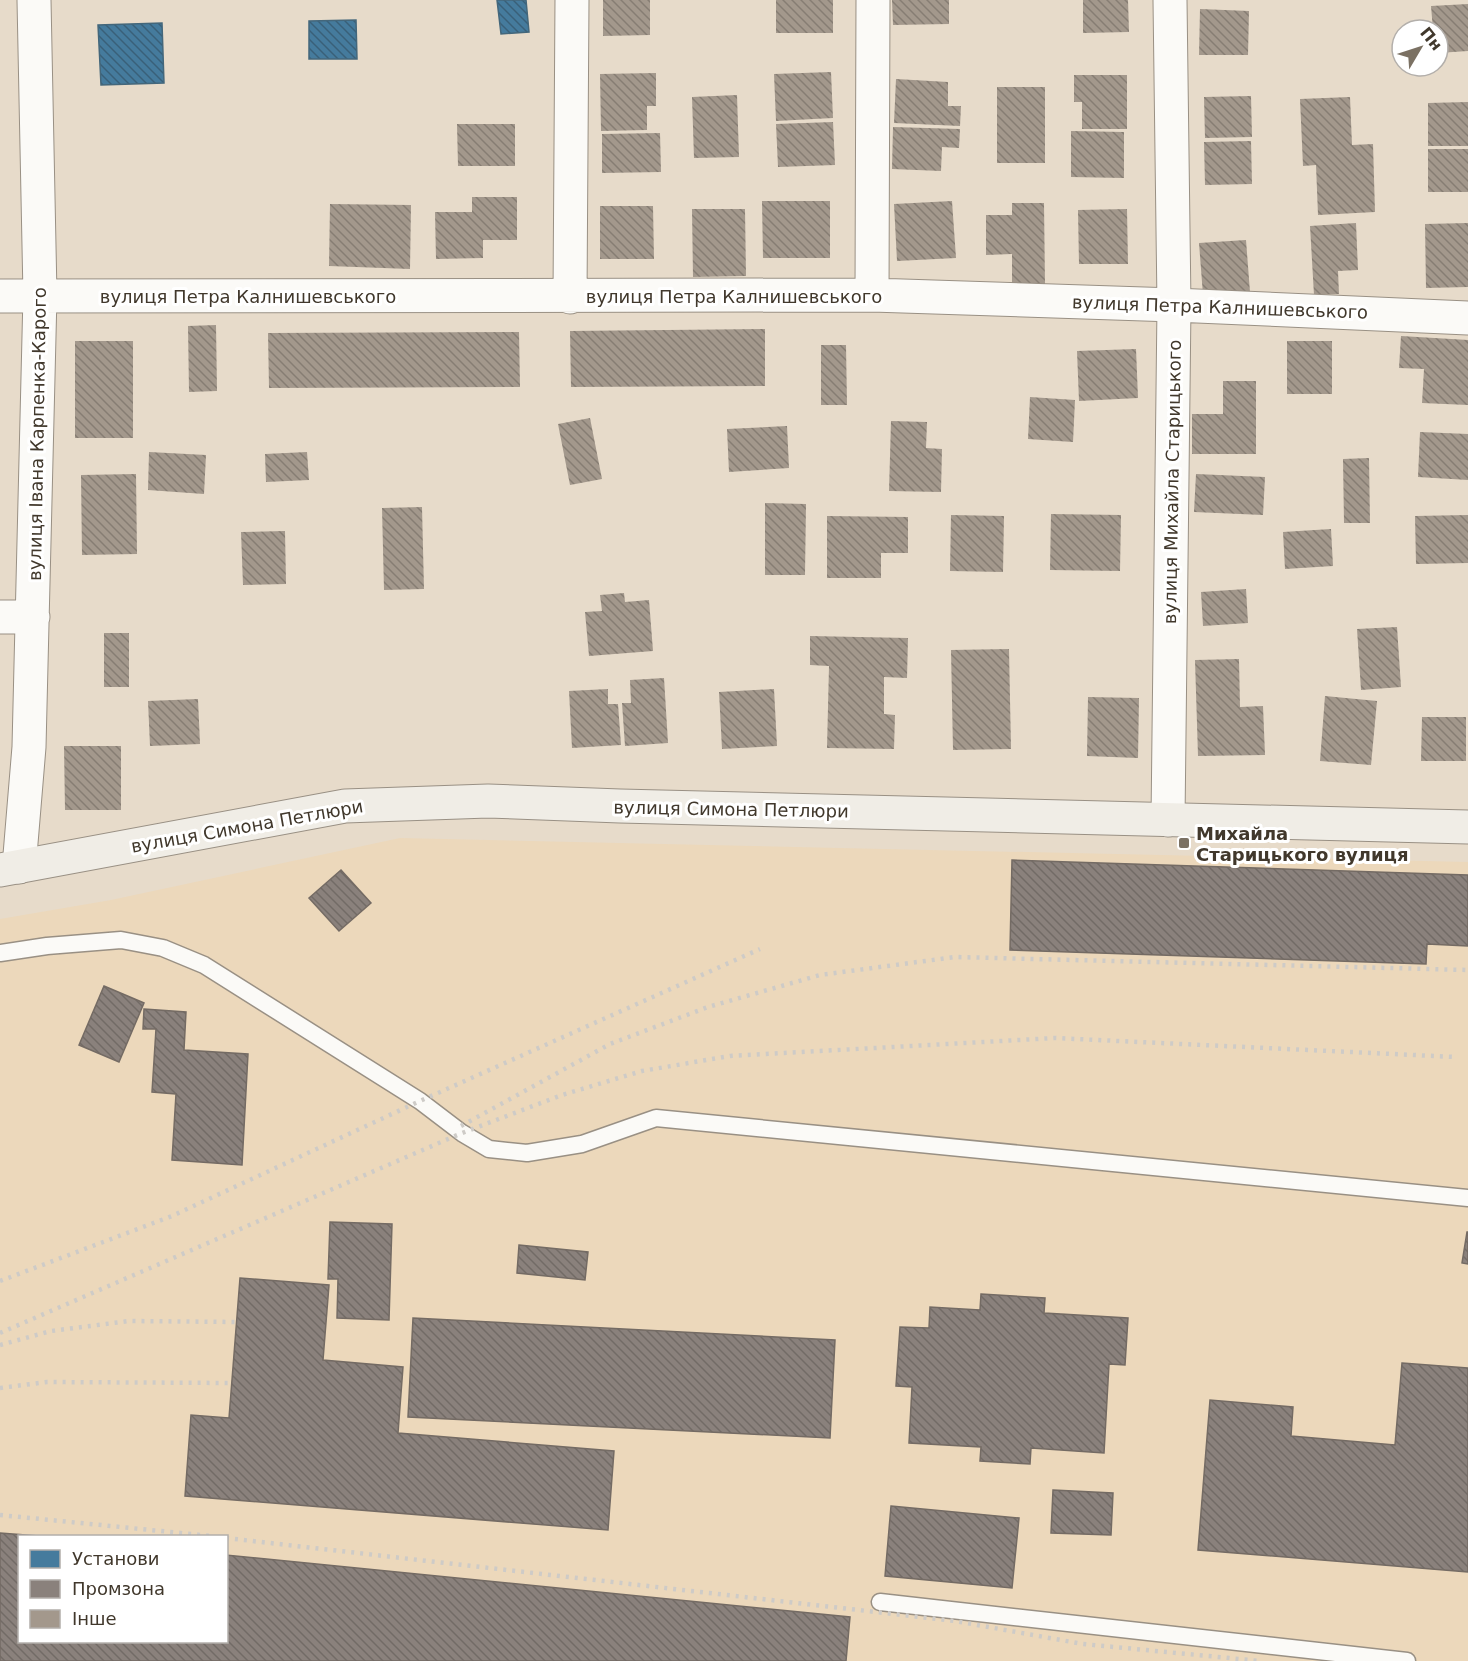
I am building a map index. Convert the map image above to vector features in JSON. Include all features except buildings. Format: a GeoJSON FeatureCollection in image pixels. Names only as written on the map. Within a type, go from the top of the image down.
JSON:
{"type":"FeatureCollection","features":[{"type":"Feature","properties":{"kind":"main road","name":"вулиця Симона Петлюри"},"geometry":{"type":"LineString","coordinates":[[9,869],[345,806],[488,801],[620,807],[1468,827]]}},
{"type":"Feature","properties":{"kind":"street","name":"вулиця Івана Карпенка-Карого"},"geometry":{"type":"LineString","coordinates":[[9,869],[29,747],[33,617],[40,295],[34,0]]}},
{"type":"Feature","properties":{"kind":"street"},"geometry":{"type":"LineString","coordinates":[[570,297],[572,0]]}},
{"type":"Feature","properties":{"kind":"street"},"geometry":{"type":"LineString","coordinates":[[872,296],[873,0]]}},
{"type":"Feature","properties":{"kind":"street","name":"вулиця Михайла Старицького"},"geometry":{"type":"LineString","coordinates":[[1168,820],[1174,305],[1170,0]]}},
{"type":"Feature","properties":{"kind":"street","name":"вулиця Петра Калнишевського"},"geometry":{"type":"LineString","coordinates":[[0,296],[872,296],[1174,305],[1468,318]]}},
{"type":"Feature","properties":{"kind":"street"},"geometry":{"type":"LineString","coordinates":[[0,617],[33,617]]}},
{"type":"Feature","properties":{"kind":"lane"},"geometry":{"type":"LineString","coordinates":[[0,952],[121,940],[163,948],[204,965],[420,1101],[456,1129],[489,1149],[527,1153],[582,1144],[656,1118],[1468,1198]]}},
{"type":"Feature","properties":{"kind":"lane"},"geometry":{"type":"LineString","coordinates":[[880,1602],[1407,1661]]}},
{"type":"Feature","properties":{"kind":"shaded area"},"geometry":{"type":"Polygon","coordinates":[[[400,838],[1468,862],[1468,1661],[0,1661],[0,919],[111,900],[400,838]]]}},
{"type":"Feature","properties":{"kind":"railway"},"geometry":{"type":"LineString","coordinates":[[0,1281],[172,1216],[420,1101],[760,949]]}},
{"type":"Feature","properties":{"kind":"railway"},"geometry":{"type":"LineString","coordinates":[[461,1126],[610,1044],[708,1007],[820,975],[955,957],[1468,970]]}},
{"type":"Feature","properties":{"kind":"railway"},"geometry":{"type":"LineString","coordinates":[[0,1333],[462,1133],[562,1095],[642,1071],[730,1056],[1055,1038],[1456,1057]]}},
{"type":"Feature","properties":{"kind":"railway"},"geometry":{"type":"LineString","coordinates":[[0,1345],[51,1331],[129,1321],[237,1322]]}},
{"type":"Feature","properties":{"kind":"railway"},"geometry":{"type":"LineString","coordinates":[[0,1388],[47,1382],[232,1383]]}},
{"type":"Feature","properties":{"kind":"railway"},"geometry":{"type":"LineString","coordinates":[[0,1515],[201,1535]]}},
{"type":"Feature","properties":{"kind":"railway"},"geometry":{"type":"LineString","coordinates":[[228,1538],[955,1621],[1083,1644],[1260,1661]]}},
{"type":"Feature","properties":{"kind":"place","name":"Михайла Старицького вулиця"},"geometry":{"type":"Point","coordinates":[1184,843]}}]}
